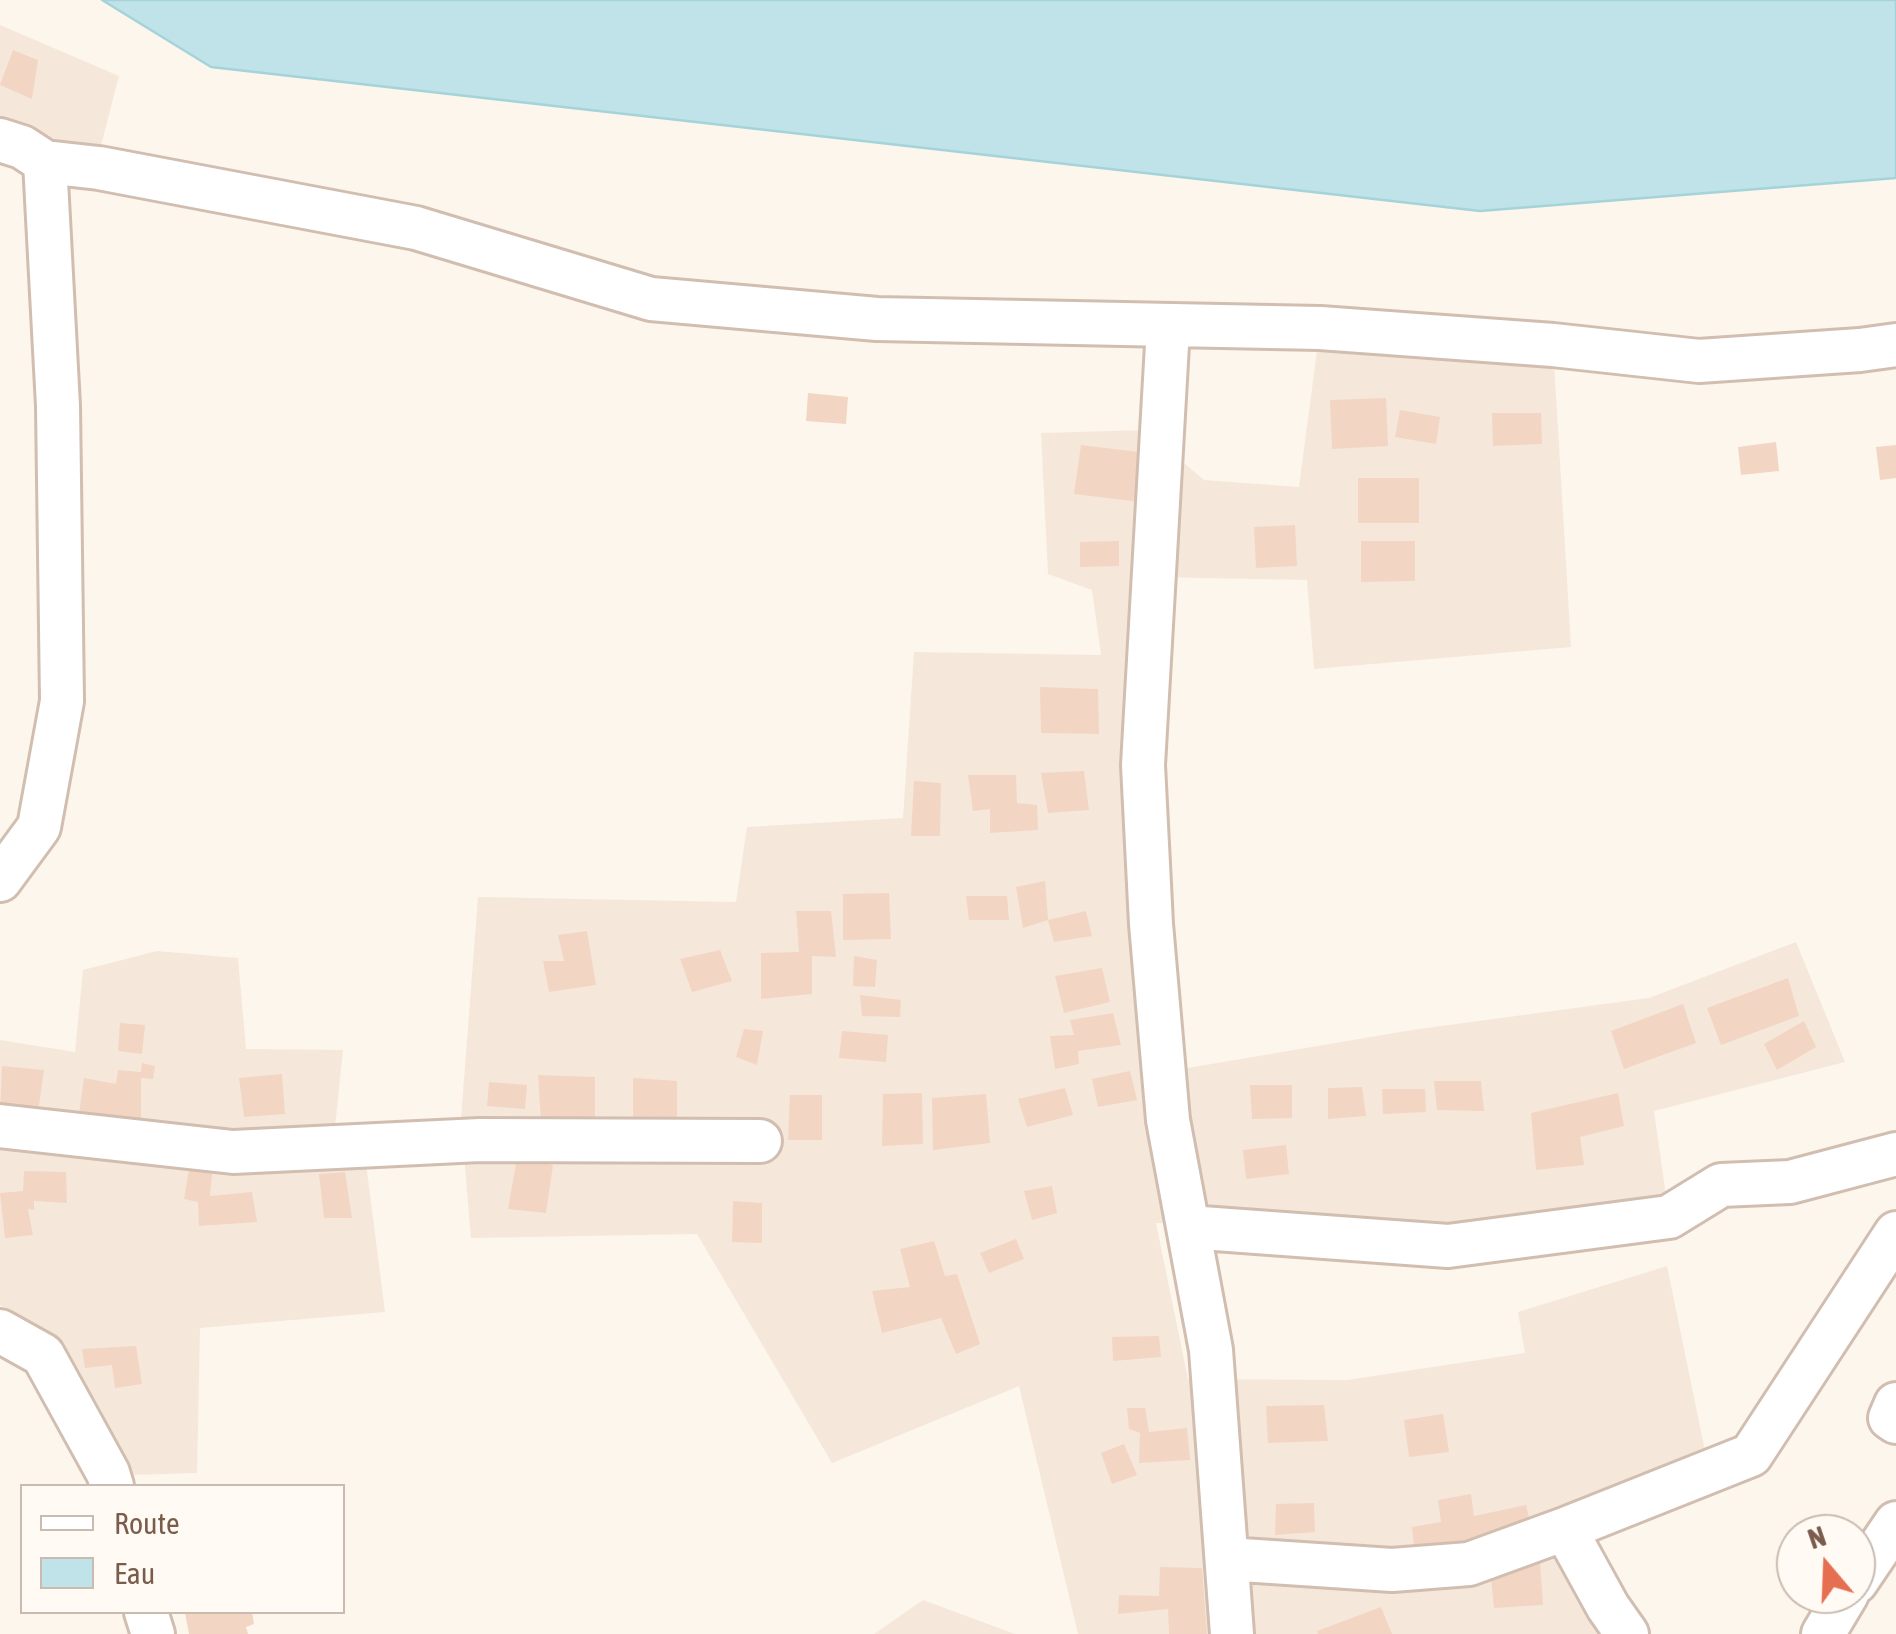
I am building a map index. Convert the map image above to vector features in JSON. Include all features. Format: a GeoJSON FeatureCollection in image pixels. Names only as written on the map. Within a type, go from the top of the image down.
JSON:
{"type":"FeatureCollection","features":[{"type":"Feature","properties":{"kind":"street"},"geometry":{"type":"LineString","coordinates":[[0,140],[22,147],[45,162],[99,168],[416,228],[651,300],[877,319],[1320,328],[1553,345],[1699,361],[1896,344]]}},
{"type":"Feature","properties":{"kind":"street"},"geometry":{"type":"LineString","coordinates":[[0,880],[39,827],[62,701],[58,406],[45,162]]}},
{"type":"Feature","properties":{"kind":"street"},"geometry":{"type":"LineString","coordinates":[[1168,326],[1143,765],[1151,924],[1168,1120],[1210,1350],[1232,1634]]}},
{"type":"Feature","properties":{"kind":"street"},"geometry":{"type":"LineString","coordinates":[[0,1126],[232,1152],[480,1140],[760,1141]]}},
{"type":"Feature","properties":{"kind":"street"},"geometry":{"type":"LineString","coordinates":[[1188,1227],[1448,1246],[1669,1217],[1721,1185],[1790,1182],[1896,1154]]}},
{"type":"Feature","properties":{"kind":"street"},"geometry":{"type":"LineString","coordinates":[[1227,1559],[1392,1570],[1469,1564],[1751,1455],[1896,1233]]}},
{"type":"Feature","properties":{"kind":"street"},"geometry":{"type":"LineString","coordinates":[[0,1331],[43,1355],[111,1484]]}},
{"type":"Feature","properties":{"kind":"street"},"geometry":{"type":"LineString","coordinates":[[1896,1404],[1890,1418],[1896,1422]]}},
{"type":"Feature","properties":{"kind":"street"},"geometry":{"type":"LineString","coordinates":[[1876,1553],[1896,1524]]}},
{"type":"Feature","properties":{"kind":"street"},"geometry":{"type":"LineString","coordinates":[[1565,1530],[1627,1634]]}},
{"type":"Feature","properties":{"kind":"shaded area"},"geometry":{"type":"Polygon","coordinates":[[[0,25],[119,76],[97,161],[0,128],[0,25]]]}},
{"type":"Feature","properties":{"kind":"shaded area"},"geometry":{"type":"Polygon","coordinates":[[[1320,328],[1553,345],[1571,647],[1314,669],[1307,580],[1153,577],[1132,986],[1164,1072],[1412,1030],[1649,998],[1796,942],[1845,1062],[1654,1111],[1669,1217],[1436,1247],[1218,1225],[1156,1223],[1188,1379],[1347,1380],[1525,1353],[1518,1312],[1667,1266],[1710,1475],[1567,1533],[1619,1634],[1078,1634],[1019,1386],[832,1463],[697,1234],[471,1238],[461,1118],[478,897],[736,902],[747,827],[903,818],[914,652],[1101,655],[1092,590],[1048,574],[1041,433],[1145,430],[1204,480],[1299,487],[1320,328]]]}},
{"type":"Feature","properties":{"kind":"shaded area"},"geometry":{"type":"Polygon","coordinates":[[[157,951],[238,958],[246,1049],[343,1050],[333,1147],[366,1163],[385,1312],[200,1328],[197,1473],[131,1475],[58,1338],[0,1305],[0,1040],[75,1052],[83,970],[157,951]]]}},
{"type":"Feature","properties":{"kind":"shaded area"},"geometry":{"type":"Polygon","coordinates":[[[923,1600],[1015,1634],[874,1634],[923,1600]]]}},
{"type":"Feature","properties":{"kind":"water"},"geometry":{"type":"Polygon","coordinates":[[[102,0],[1896,0],[1896,178],[1480,211],[211,67],[102,0]]]}},
{"type":"Feature","properties":{"kind":"building"},"geometry":{"type":"Polygon","coordinates":[[[13,50],[38,60],[32,99],[0,85],[13,50]]]}},
{"type":"Feature","properties":{"kind":"building"},"geometry":{"type":"Polygon","coordinates":[[[808,393],[848,397],[846,424],[806,421],[808,393]]]}},
{"type":"Feature","properties":{"kind":"building"},"geometry":{"type":"Polygon","coordinates":[[[1386,398],[1388,446],[1332,449],[1330,400],[1386,398]]]}},
{"type":"Feature","properties":{"kind":"building"},"geometry":{"type":"Polygon","coordinates":[[[1400,410],[1440,417],[1436,444],[1395,437],[1400,410]]]}},
{"type":"Feature","properties":{"kind":"building"},"geometry":{"type":"Polygon","coordinates":[[[1492,413],[1541,413],[1542,444],[1493,446],[1492,413]]]}},
{"type":"Feature","properties":{"kind":"building"},"geometry":{"type":"Polygon","coordinates":[[[1776,442],[1779,471],[1741,475],[1738,447],[1776,442]]]}},
{"type":"Feature","properties":{"kind":"building"},"geometry":{"type":"Polygon","coordinates":[[[1081,445],[1147,453],[1140,502],[1074,494],[1081,445]]]}},
{"type":"Feature","properties":{"kind":"building"},"geometry":{"type":"Polygon","coordinates":[[[1896,445],[1896,478],[1880,480],[1876,447],[1896,445]]]}},
{"type":"Feature","properties":{"kind":"building"},"geometry":{"type":"Polygon","coordinates":[[[1358,478],[1419,478],[1419,523],[1358,523],[1358,478]]]}},
{"type":"Feature","properties":{"kind":"building"},"geometry":{"type":"Polygon","coordinates":[[[1295,525],[1297,566],[1256,568],[1254,527],[1295,525]]]}},
{"type":"Feature","properties":{"kind":"building"},"geometry":{"type":"Polygon","coordinates":[[[1119,541],[1119,566],[1080,567],[1080,542],[1119,541]]]}},
{"type":"Feature","properties":{"kind":"building"},"geometry":{"type":"Polygon","coordinates":[[[1361,541],[1415,541],[1415,581],[1361,582],[1361,541]]]}},
{"type":"Feature","properties":{"kind":"building"},"geometry":{"type":"Polygon","coordinates":[[[1040,687],[1098,689],[1099,734],[1041,733],[1040,687]]]}},
{"type":"Feature","properties":{"kind":"building"},"geometry":{"type":"Polygon","coordinates":[[[1084,771],[1089,810],[1048,813],[1041,773],[1084,771]]]}},
{"type":"Feature","properties":{"kind":"building"},"geometry":{"type":"Polygon","coordinates":[[[968,775],[1016,775],[1017,803],[1037,805],[1038,830],[990,833],[990,809],[973,811],[968,775]]]}},
{"type":"Feature","properties":{"kind":"building"},"geometry":{"type":"Polygon","coordinates":[[[914,781],[941,783],[940,836],[911,836],[914,781]]]}},
{"type":"Feature","properties":{"kind":"building"},"geometry":{"type":"Polygon","coordinates":[[[1045,881],[1048,920],[1023,928],[1016,887],[1045,881]]]}},
{"type":"Feature","properties":{"kind":"building"},"geometry":{"type":"Polygon","coordinates":[[[889,893],[891,939],[843,940],[843,894],[889,893]]]}},
{"type":"Feature","properties":{"kind":"building"},"geometry":{"type":"Polygon","coordinates":[[[966,896],[1007,896],[1009,920],[969,920],[966,896]]]}},
{"type":"Feature","properties":{"kind":"building"},"geometry":{"type":"Polygon","coordinates":[[[796,911],[831,911],[836,957],[812,956],[812,994],[761,999],[761,953],[799,952],[796,911]]]}},
{"type":"Feature","properties":{"kind":"building"},"geometry":{"type":"Polygon","coordinates":[[[1086,911],[1092,936],[1054,942],[1048,920],[1086,911]]]}},
{"type":"Feature","properties":{"kind":"building"},"geometry":{"type":"Polygon","coordinates":[[[587,931],[596,985],[549,992],[543,961],[564,961],[558,935],[587,931]]]}},
{"type":"Feature","properties":{"kind":"building"},"geometry":{"type":"Polygon","coordinates":[[[720,950],[732,981],[692,992],[680,959],[720,950]]]}},
{"type":"Feature","properties":{"kind":"building"},"geometry":{"type":"Polygon","coordinates":[[[854,956],[877,960],[875,987],[853,986],[854,956]]]}},
{"type":"Feature","properties":{"kind":"building"},"geometry":{"type":"Polygon","coordinates":[[[1102,968],[1110,1002],[1064,1013],[1055,976],[1102,968]]]}},
{"type":"Feature","properties":{"kind":"building"},"geometry":{"type":"Polygon","coordinates":[[[1788,978],[1799,1016],[1721,1045],[1707,1008],[1788,978]]]}},
{"type":"Feature","properties":{"kind":"building"},"geometry":{"type":"Polygon","coordinates":[[[860,995],[901,1000],[900,1017],[862,1016],[860,995]]]}},
{"type":"Feature","properties":{"kind":"building"},"geometry":{"type":"Polygon","coordinates":[[[1683,1004],[1696,1043],[1624,1069],[1611,1031],[1683,1004]]]}},
{"type":"Feature","properties":{"kind":"building"},"geometry":{"type":"Polygon","coordinates":[[[1113,1013],[1121,1045],[1078,1051],[1079,1064],[1055,1069],[1050,1036],[1074,1035],[1070,1020],[1113,1013]]]}},
{"type":"Feature","properties":{"kind":"building"},"geometry":{"type":"Polygon","coordinates":[[[1804,1021],[1816,1047],[1777,1070],[1764,1044],[1804,1021]]]}},
{"type":"Feature","properties":{"kind":"building"},"geometry":{"type":"Polygon","coordinates":[[[120,1023],[145,1025],[142,1054],[118,1051],[120,1023]]]}},
{"type":"Feature","properties":{"kind":"building"},"geometry":{"type":"Polygon","coordinates":[[[744,1029],[763,1031],[757,1065],[736,1057],[744,1029]]]}},
{"type":"Feature","properties":{"kind":"building"},"geometry":{"type":"Polygon","coordinates":[[[842,1031],[888,1035],[886,1062],[839,1058],[842,1031]]]}},
{"type":"Feature","properties":{"kind":"building"},"geometry":{"type":"Polygon","coordinates":[[[142,1063],[155,1066],[153,1079],[141,1078],[141,1123],[79,1114],[84,1078],[116,1084],[118,1070],[141,1072],[142,1063]]]}},
{"type":"Feature","properties":{"kind":"building"},"geometry":{"type":"Polygon","coordinates":[[[2,1066],[44,1070],[37,1119],[0,1116],[2,1066]]]}},
{"type":"Feature","properties":{"kind":"building"},"geometry":{"type":"Polygon","coordinates":[[[1130,1071],[1137,1100],[1098,1107],[1092,1079],[1130,1071]]]}},
{"type":"Feature","properties":{"kind":"building"},"geometry":{"type":"Polygon","coordinates":[[[282,1074],[285,1114],[244,1117],[239,1078],[282,1074]]]}},
{"type":"Feature","properties":{"kind":"building"},"geometry":{"type":"Polygon","coordinates":[[[538,1075],[595,1077],[595,1121],[541,1120],[538,1075]]]}},
{"type":"Feature","properties":{"kind":"building"},"geometry":{"type":"Polygon","coordinates":[[[633,1078],[677,1081],[677,1119],[633,1117],[633,1078]]]}},
{"type":"Feature","properties":{"kind":"building"},"geometry":{"type":"Polygon","coordinates":[[[1434,1081],[1481,1081],[1484,1111],[1437,1110],[1434,1081]]]}},
{"type":"Feature","properties":{"kind":"building"},"geometry":{"type":"Polygon","coordinates":[[[489,1082],[527,1085],[525,1109],[487,1106],[489,1082]]]}},
{"type":"Feature","properties":{"kind":"building"},"geometry":{"type":"Polygon","coordinates":[[[1250,1085],[1292,1085],[1292,1118],[1252,1119],[1250,1085]]]}},
{"type":"Feature","properties":{"kind":"building"},"geometry":{"type":"Polygon","coordinates":[[[1362,1087],[1366,1116],[1328,1119],[1328,1088],[1362,1087]]]}},
{"type":"Feature","properties":{"kind":"building"},"geometry":{"type":"Polygon","coordinates":[[[1065,1088],[1073,1115],[1027,1127],[1018,1099],[1065,1088]]]}},
{"type":"Feature","properties":{"kind":"building"},"geometry":{"type":"Polygon","coordinates":[[[1382,1089],[1425,1089],[1426,1112],[1383,1114],[1382,1089]]]}},
{"type":"Feature","properties":{"kind":"building"},"geometry":{"type":"Polygon","coordinates":[[[922,1093],[923,1144],[882,1146],[883,1094],[922,1093]]]}},
{"type":"Feature","properties":{"kind":"building"},"geometry":{"type":"Polygon","coordinates":[[[1618,1093],[1624,1126],[1580,1137],[1584,1165],[1536,1170],[1531,1113],[1618,1093]]]}},
{"type":"Feature","properties":{"kind":"building"},"geometry":{"type":"Polygon","coordinates":[[[986,1094],[990,1143],[933,1150],[932,1098],[986,1094]]]}},
{"type":"Feature","properties":{"kind":"building"},"geometry":{"type":"Polygon","coordinates":[[[790,1095],[822,1095],[822,1140],[788,1140],[790,1095]]]}},
{"type":"Feature","properties":{"kind":"building"},"geometry":{"type":"Polygon","coordinates":[[[1286,1145],[1289,1174],[1246,1179],[1243,1150],[1286,1145]]]}},
{"type":"Feature","properties":{"kind":"building"},"geometry":{"type":"Polygon","coordinates":[[[191,1158],[213,1165],[210,1196],[252,1192],[257,1222],[199,1226],[198,1202],[184,1199],[191,1158]]]}},
{"type":"Feature","properties":{"kind":"building"},"geometry":{"type":"Polygon","coordinates":[[[517,1158],[553,1165],[546,1213],[508,1209],[517,1158]]]}},
{"type":"Feature","properties":{"kind":"building"},"geometry":{"type":"Polygon","coordinates":[[[24,1171],[66,1172],[67,1203],[34,1201],[34,1210],[28,1209],[33,1235],[5,1238],[0,1193],[23,1191],[24,1171]]]}},
{"type":"Feature","properties":{"kind":"building"},"geometry":{"type":"Polygon","coordinates":[[[345,1172],[352,1218],[324,1218],[319,1174],[345,1172]]]}},
{"type":"Feature","properties":{"kind":"building"},"geometry":{"type":"Polygon","coordinates":[[[1052,1186],[1057,1213],[1032,1220],[1024,1191],[1052,1186]]]}},
{"type":"Feature","properties":{"kind":"building"},"geometry":{"type":"Polygon","coordinates":[[[733,1201],[762,1203],[762,1243],[732,1242],[733,1201]]]}},
{"type":"Feature","properties":{"kind":"building"},"geometry":{"type":"Polygon","coordinates":[[[1016,1239],[1024,1259],[989,1273],[980,1253],[1016,1239]]]}},
{"type":"Feature","properties":{"kind":"building"},"geometry":{"type":"Polygon","coordinates":[[[934,1241],[945,1276],[957,1274],[980,1344],[956,1354],[941,1318],[882,1333],[872,1291],[910,1287],[900,1249],[934,1241]]]}},
{"type":"Feature","properties":{"kind":"building"},"geometry":{"type":"Polygon","coordinates":[[[1159,1336],[1161,1357],[1113,1361],[1112,1337],[1159,1336]]]}},
{"type":"Feature","properties":{"kind":"building"},"geometry":{"type":"Polygon","coordinates":[[[136,1346],[142,1384],[115,1388],[112,1365],[85,1368],[82,1349],[136,1346]]]}},
{"type":"Feature","properties":{"kind":"building"},"geometry":{"type":"Polygon","coordinates":[[[1324,1405],[1328,1441],[1268,1443],[1266,1406],[1324,1405]]]}},
{"type":"Feature","properties":{"kind":"building"},"geometry":{"type":"Polygon","coordinates":[[[1127,1408],[1145,1408],[1149,1432],[1187,1428],[1190,1460],[1139,1463],[1140,1433],[1129,1429],[1127,1408]]]}},
{"type":"Feature","properties":{"kind":"building"},"geometry":{"type":"Polygon","coordinates":[[[1443,1414],[1449,1452],[1409,1457],[1404,1420],[1443,1414]]]}},
{"type":"Feature","properties":{"kind":"building"},"geometry":{"type":"Polygon","coordinates":[[[1124,1444],[1137,1475],[1112,1484],[1101,1453],[1124,1444]]]}},
{"type":"Feature","properties":{"kind":"building"},"geometry":{"type":"Polygon","coordinates":[[[1471,1494],[1474,1516],[1526,1505],[1533,1533],[1414,1548],[1412,1527],[1441,1522],[1438,1500],[1471,1494]]]}},
{"type":"Feature","properties":{"kind":"building"},"geometry":{"type":"Polygon","coordinates":[[[1314,1503],[1315,1532],[1275,1535],[1276,1504],[1314,1503]]]}},
{"type":"Feature","properties":{"kind":"building"},"geometry":{"type":"Polygon","coordinates":[[[1540,1561],[1543,1605],[1494,1608],[1490,1566],[1540,1561]]]}},
{"type":"Feature","properties":{"kind":"building"},"geometry":{"type":"Polygon","coordinates":[[[1160,1567],[1202,1568],[1207,1634],[1169,1634],[1168,1609],[1118,1614],[1119,1595],[1159,1596],[1160,1567]]]}},
{"type":"Feature","properties":{"kind":"building"},"geometry":{"type":"Polygon","coordinates":[[[1381,1607],[1392,1634],[1318,1634],[1317,1631],[1381,1607]]]}},
{"type":"Feature","properties":{"kind":"building"},"geometry":{"type":"Polygon","coordinates":[[[185,1614],[252,1614],[254,1624],[246,1627],[248,1634],[189,1634],[185,1614]]]}}]}
